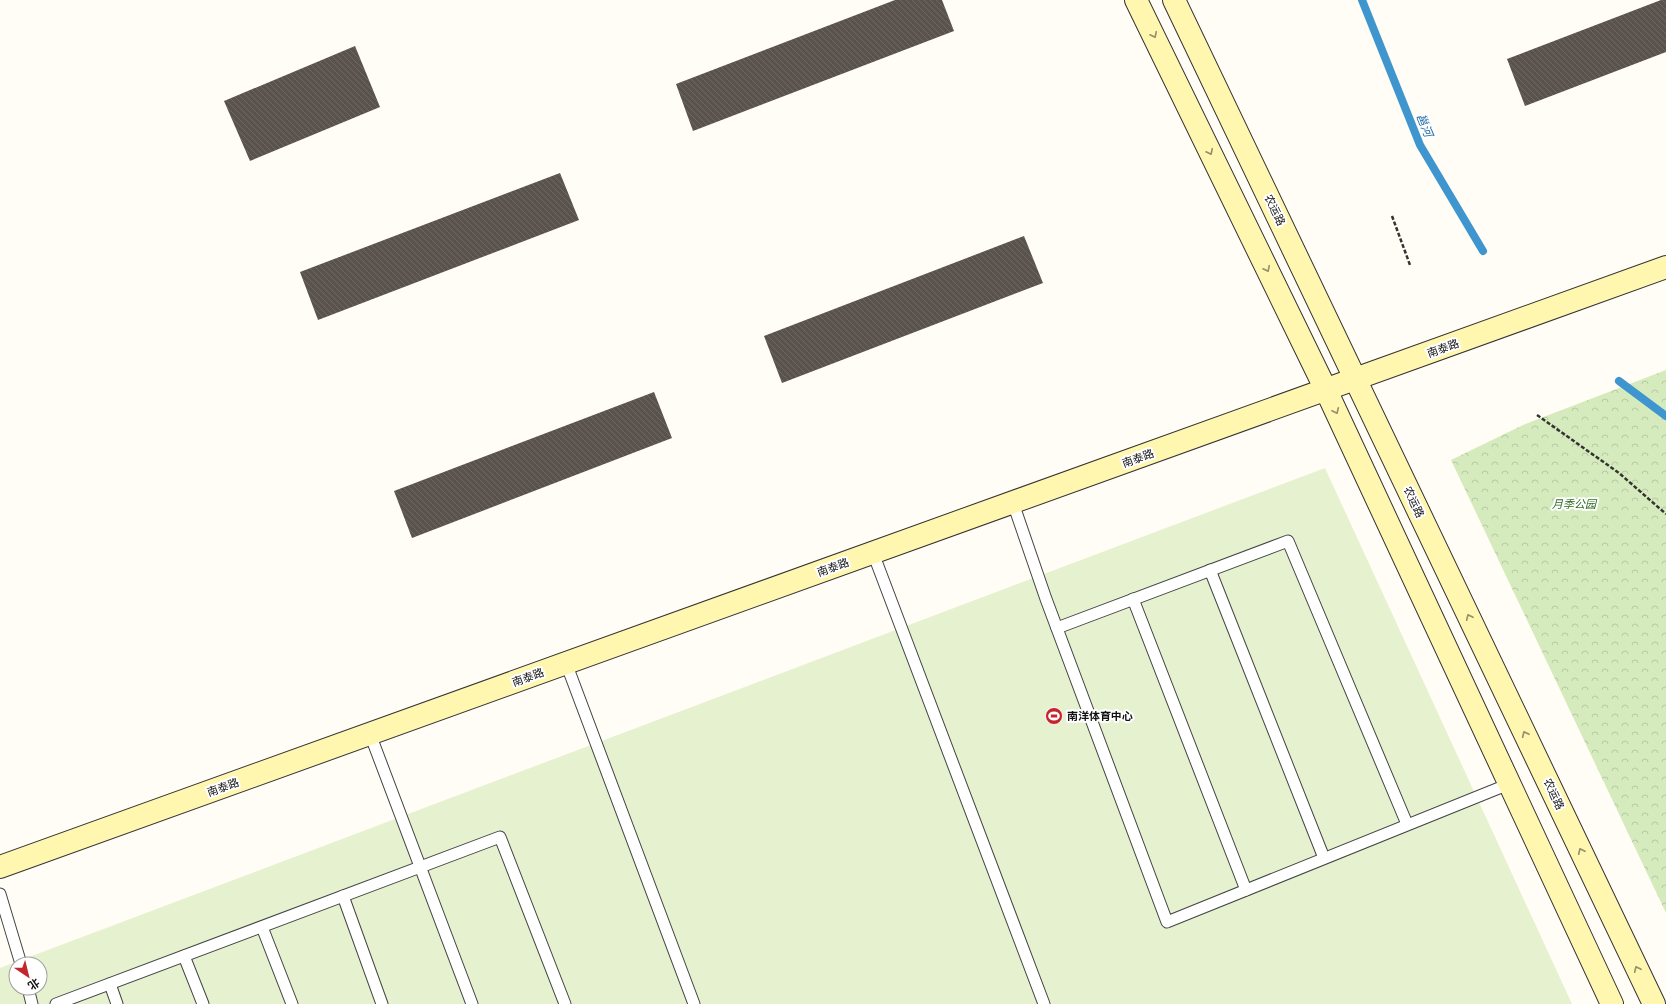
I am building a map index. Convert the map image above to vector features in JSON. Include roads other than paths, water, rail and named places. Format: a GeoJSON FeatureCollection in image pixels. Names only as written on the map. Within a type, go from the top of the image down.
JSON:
{"type":"FeatureCollection","features":[{"type":"Feature","properties":{"kind":"main road"},"geometry":{"type":"LineString","coordinates":[[1136,0],[1326,390],[1612,1004]]}},
{"type":"Feature","properties":{"kind":"main road","name":"农运路"},"geometry":{"type":"LineString","coordinates":[[1174,0],[1654,1004]]}},
{"type":"Feature","properties":{"kind":"main road","name":"南泰路"},"geometry":{"type":"LineString","coordinates":[[0,867],[1666,267]]}},
{"type":"Feature","properties":{"kind":"lane"},"geometry":{"type":"LineString","coordinates":[[1013,502],[1057,628],[1167,922],[1509,784]]}},
{"type":"Feature","properties":{"kind":"lane"},"geometry":{"type":"LineString","coordinates":[[1057,628],[1288,540],[1407,824]]}},
{"type":"Feature","properties":{"kind":"lane"},"geometry":{"type":"LineString","coordinates":[[873,553],[1044,1004]]}},
{"type":"Feature","properties":{"kind":"lane"},"geometry":{"type":"LineString","coordinates":[[1210,570],[1324,858]]}},
{"type":"Feature","properties":{"kind":"lane"},"geometry":{"type":"LineString","coordinates":[[1133,599],[1246,890]]}},
{"type":"Feature","properties":{"kind":"lane"},"geometry":{"type":"LineString","coordinates":[[566,663],[694,1004]]}},
{"type":"Feature","properties":{"kind":"lane"},"geometry":{"type":"LineString","coordinates":[[370,734],[472,1004]]}},
{"type":"Feature","properties":{"kind":"lane"},"geometry":{"type":"LineString","coordinates":[[56,1004],[500,837],[565,1004]]}},
{"type":"Feature","properties":{"kind":"lane"},"geometry":{"type":"LineString","coordinates":[[0,894],[19,956]]}},
{"type":"Feature","properties":{"kind":"lane"},"geometry":{"type":"LineString","coordinates":[[342,896],[382,1004]]}},
{"type":"Feature","properties":{"kind":"lane"},"geometry":{"type":"LineString","coordinates":[[262,927],[292,1004]]}},
{"type":"Feature","properties":{"kind":"lane"},"geometry":{"type":"LineString","coordinates":[[184,956],[203,1004]]}},
{"type":"Feature","properties":{"kind":"lane"},"geometry":{"type":"LineString","coordinates":[[110,984],[117,1004]]}},
{"type":"Feature","properties":{"kind":"waterway","name":"邕河"},"geometry":{"type":"LineString","coordinates":[[1362,0],[1420,145],[1483,251]]}},
{"type":"Feature","properties":{"kind":"waterway","name":"邕河"},"geometry":{"type":"LineString","coordinates":[[1619,381],[1666,416]]}},
{"type":"Feature","properties":{"kind":"place","name":"南洋体育中心"},"geometry":{"type":"Point","coordinates":[1054,716]}},
{"type":"Feature","properties":{"kind":"park label","name":"月季公园"},"geometry":{"type":"Point","coordinates":[1574,504]}}]}
